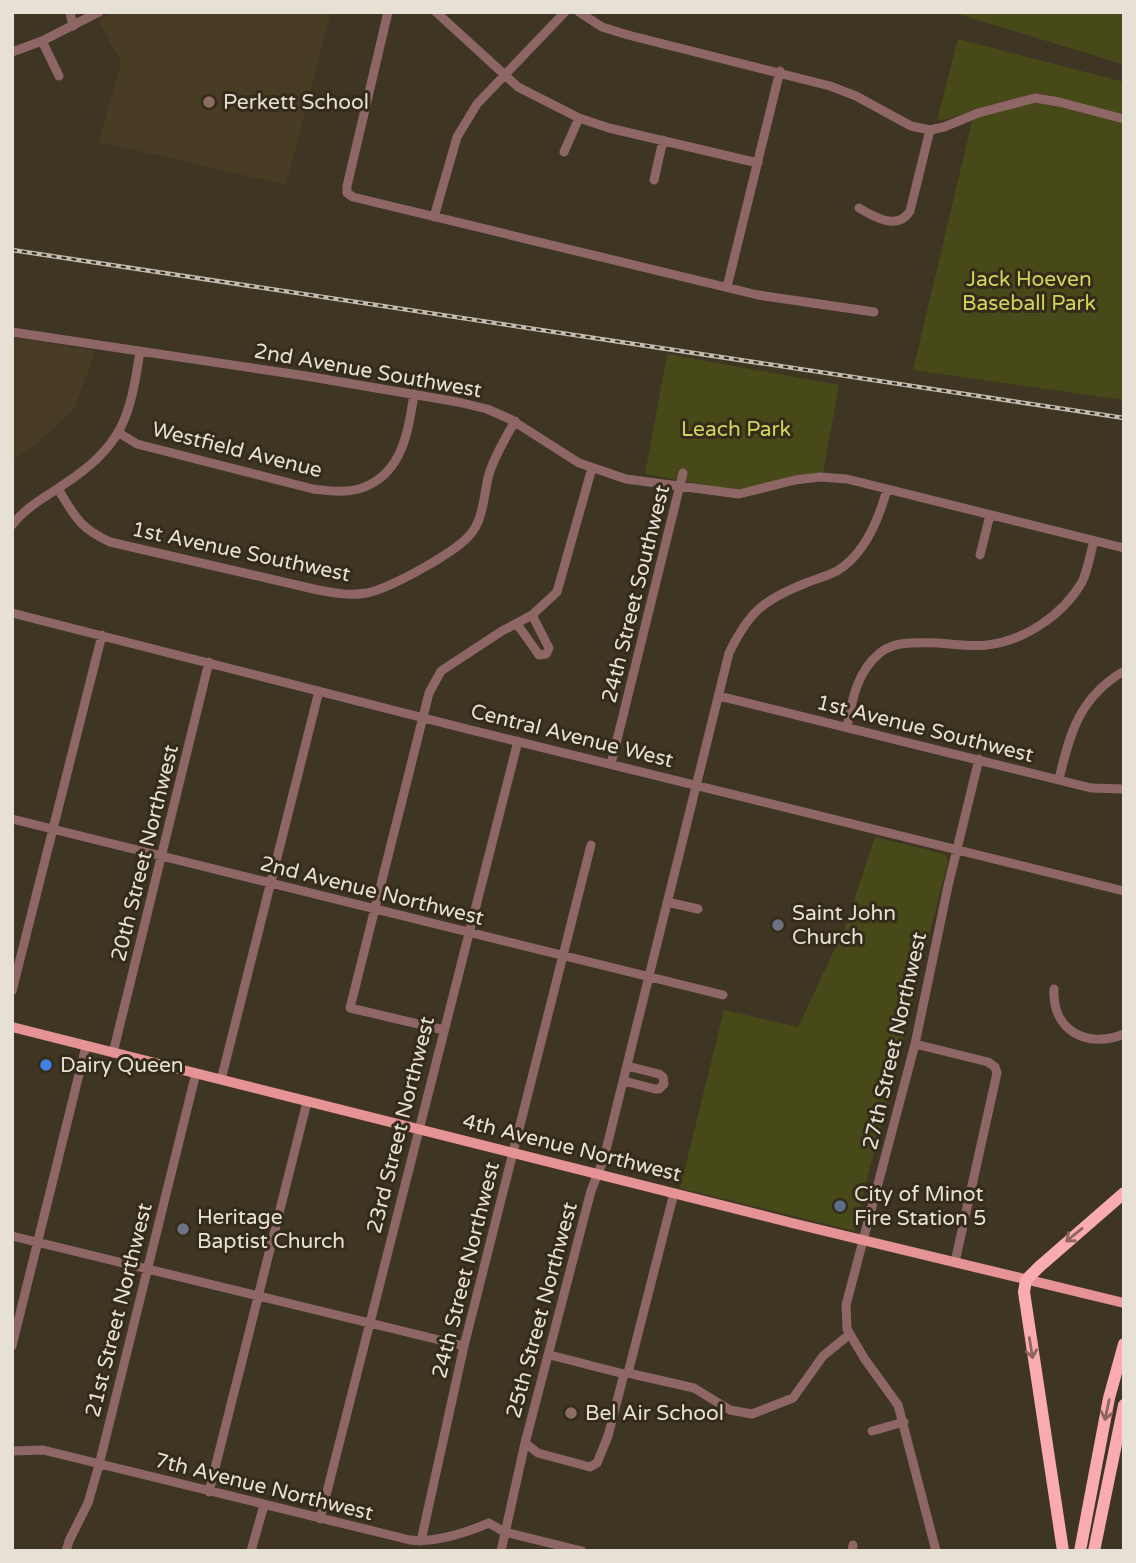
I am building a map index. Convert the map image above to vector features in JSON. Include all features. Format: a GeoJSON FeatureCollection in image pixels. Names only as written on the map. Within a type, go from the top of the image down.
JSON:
{"type":"FeatureCollection","features":[{"type":"Feature","properties":{"kind":"highway"},"geometry":{"type":"LineString","coordinates":[[1063,1551],[1025,1305],[1026,1280],[1124,1193]]}},
{"type":"Feature","properties":{"kind":"highway"},"geometry":{"type":"LineString","coordinates":[[1080,1551],[1109,1398],[1124,1344]]}},
{"type":"Feature","properties":{"kind":"highway"},"geometry":{"type":"LineString","coordinates":[[1094,1551],[1124,1405]]}},
{"type":"Feature","properties":{"kind":"main road","name":"4th Avenue Northwest"},"geometry":{"type":"LineString","coordinates":[[12,1027],[674,1194],[1124,1303]]}},
{"type":"Feature","properties":{"kind":"street"},"geometry":{"type":"LineString","coordinates":[[70,12],[73,26]]}},
{"type":"Feature","properties":{"kind":"street"},"geometry":{"type":"LineString","coordinates":[[12,52],[42,41],[99,12]]}},
{"type":"Feature","properties":{"kind":"street"},"geometry":{"type":"LineString","coordinates":[[388,12],[347,193],[353,197],[758,295],[874,313]]}},
{"type":"Feature","properties":{"kind":"street"},"geometry":{"type":"LineString","coordinates":[[436,12],[519,87],[579,118],[758,163]]}},
{"type":"Feature","properties":{"kind":"street"},"geometry":{"type":"LineString","coordinates":[[435,217],[457,137],[477,104],[565,12]]}},
{"type":"Feature","properties":{"kind":"street"},"geometry":{"type":"LineString","coordinates":[[579,12],[602,26],[628,35],[780,71],[830,86],[856,96],[911,126],[930,130],[978,113],[1035,98],[1124,119]]}},
{"type":"Feature","properties":{"kind":"street"},"geometry":{"type":"LineString","coordinates":[[42,41],[59,76]]}},
{"type":"Feature","properties":{"kind":"street"},"geometry":{"type":"LineString","coordinates":[[727,287],[780,71]]}},
{"type":"Feature","properties":{"kind":"street"},"geometry":{"type":"LineString","coordinates":[[564,152],[579,118]]}},
{"type":"Feature","properties":{"kind":"street"},"geometry":{"type":"LineString","coordinates":[[859,208],[877,219],[900,221],[907,217],[930,130]]}},
{"type":"Feature","properties":{"kind":"street"},"geometry":{"type":"LineString","coordinates":[[654,180],[663,140]]}},
{"type":"Feature","properties":{"kind":"street","name":"2nd Avenue Southwest"},"geometry":{"type":"LineString","coordinates":[[12,332],[414,394],[487,409],[535,430],[579,463],[626,478],[739,494],[795,480],[820,477],[847,479],[1124,548]]}},
{"type":"Feature","properties":{"kind":"street"},"geometry":{"type":"LineString","coordinates":[[12,525],[33,503],[58,489],[104,452],[119,433],[133,396],[140,351]]}},
{"type":"Feature","properties":{"kind":"street","name":"Westfield Avenue"},"geometry":{"type":"LineString","coordinates":[[119,433],[137,444],[313,489],[342,492],[367,486],[398,459],[414,394]]}},
{"type":"Feature","properties":{"kind":"street","name":"1st Avenue Southwest"},"geometry":{"type":"LineString","coordinates":[[58,489],[89,533],[110,542],[318,590],[346,595],[368,593],[458,548],[472,533],[479,519],[496,453],[515,421]]}},
{"type":"Feature","properties":{"kind":"street"},"geometry":{"type":"LineString","coordinates":[[444,1030],[350,1009],[429,693],[441,671],[532,615],[557,592],[592,468]]}},
{"type":"Feature","properties":{"kind":"street","name":"24th Street Southwest"},"geometry":{"type":"LineString","coordinates":[[611,764],[682,486],[683,473]]}},
{"type":"Feature","properties":{"kind":"street","name":"25th Street Northwest"},"geometry":{"type":"LineString","coordinates":[[501,1551],[525,1443],[591,1191],[604,1158],[624,1081],[729,653],[754,612],[772,597],[835,572],[846,564],[862,545],[879,517],[887,489]]}},
{"type":"Feature","properties":{"kind":"street"},"geometry":{"type":"LineString","coordinates":[[980,555],[990,514]]}},
{"type":"Feature","properties":{"kind":"street"},"geometry":{"type":"LineString","coordinates":[[847,728],[854,692],[863,672],[881,653],[893,646],[905,644],[984,645],[1024,635],[1061,608],[1072,596],[1083,580],[1094,541]]}},
{"type":"Feature","properties":{"kind":"street","name":"Central Avenue West"},"geometry":{"type":"LineString","coordinates":[[12,613],[423,718],[1124,891]]}},
{"type":"Feature","properties":{"kind":"street"},"geometry":{"type":"LineString","coordinates":[[517,624],[534,651],[538,655],[546,654],[549,648],[547,642],[532,615]]}},
{"type":"Feature","properties":{"kind":"street"},"geometry":{"type":"LineString","coordinates":[[12,991],[102,635]]}},
{"type":"Feature","properties":{"kind":"street","name":"20th Street Northwest"},"geometry":{"type":"LineString","coordinates":[[113,1052],[209,663]]}},
{"type":"Feature","properties":{"kind":"street"},"geometry":{"type":"LineString","coordinates":[[1059,779],[1077,718],[1091,698],[1112,678],[1124,671]]}},
{"type":"Feature","properties":{"kind":"street"},"geometry":{"type":"LineString","coordinates":[[222,1080],[319,691]]}},
{"type":"Feature","properties":{"kind":"street","name":"1st Avenue Southwest"},"geometry":{"type":"LineString","coordinates":[[719,696],[1091,788],[1124,789]]}},
{"type":"Feature","properties":{"kind":"street","name":"23rd Street Northwest"},"geometry":{"type":"LineString","coordinates":[[320,1519],[467,932],[518,741]]}},
{"type":"Feature","properties":{"kind":"street","name":"27th Street Northwest"},"geometry":{"type":"LineString","coordinates":[[936,1551],[898,1405],[847,1329],[846,1305],[915,1044],[979,759]]}},
{"type":"Feature","properties":{"kind":"street","name":"2nd Avenue Northwest"},"geometry":{"type":"LineString","coordinates":[[12,820],[723,995]]}},
{"type":"Feature","properties":{"kind":"street","name":"24th Street Northwest"},"geometry":{"type":"LineString","coordinates":[[421,1541],[464,1346],[591,845]]}},
{"type":"Feature","properties":{"kind":"street"},"geometry":{"type":"LineString","coordinates":[[667,902],[698,909]]}},
{"type":"Feature","properties":{"kind":"street"},"geometry":{"type":"LineString","coordinates":[[1055,989],[1056,1012],[1076,1034],[1097,1040],[1112,1039],[1124,1034]]}},
{"type":"Feature","properties":{"kind":"street"},"geometry":{"type":"LineString","coordinates":[[915,1044],[988,1062],[995,1067],[997,1080],[955,1262]]}},
{"type":"Feature","properties":{"kind":"street"},"geometry":{"type":"LineString","coordinates":[[12,1346],[86,1046]]}},
{"type":"Feature","properties":{"kind":"street"},"geometry":{"type":"LineString","coordinates":[[624,1081],[655,1089],[664,1084],[663,1077],[659,1074],[627,1066]]}},
{"type":"Feature","properties":{"kind":"street","name":"21st Street Northwest"},"geometry":{"type":"LineString","coordinates":[[66,1551],[89,1503],[196,1073]]}},
{"type":"Feature","properties":{"kind":"street"},"geometry":{"type":"LineString","coordinates":[[209,1492],[307,1102]]}},
{"type":"Feature","properties":{"kind":"street"},"geometry":{"type":"LineString","coordinates":[[525,1443],[538,1453],[590,1467],[597,1463],[626,1374],[674,1194]]}},
{"type":"Feature","properties":{"kind":"street"},"geometry":{"type":"LineString","coordinates":[[12,1236],[464,1346]]}},
{"type":"Feature","properties":{"kind":"street"},"geometry":{"type":"LineString","coordinates":[[550,1355],[694,1388],[730,1410],[752,1414],[793,1398],[823,1356],[850,1334]]}},
{"type":"Feature","properties":{"kind":"street"},"geometry":{"type":"LineString","coordinates":[[872,1431],[904,1422]]}},
{"type":"Feature","properties":{"kind":"street","name":"7th Avenue Northwest"},"geometry":{"type":"LineString","coordinates":[[12,1451],[43,1450],[320,1519],[421,1541],[460,1534],[489,1523],[504,1532],[582,1551]]}},
{"type":"Feature","properties":{"kind":"street"},"geometry":{"type":"LineString","coordinates":[[251,1551],[264,1505]]}},
{"type":"Feature","properties":{"kind":"shaded area","name":"Perkett School"},"geometry":{"type":"Polygon","coordinates":[[[113,12],[331,12],[286,185],[99,142],[121,62],[98,20],[113,12]]]}},
{"type":"Feature","properties":{"kind":"shaded area"},"geometry":{"type":"Polygon","coordinates":[[[12,338],[93,350],[93,358],[74,409],[34,446],[12,460],[12,338]]]}},
{"type":"Feature","properties":{"kind":"green space"},"geometry":{"type":"Polygon","coordinates":[[[951,12],[1124,12],[1124,63],[1122,64],[951,12]]]}},
{"type":"Feature","properties":{"kind":"green space","name":"Jack Hoeven Baseball Park"},"geometry":{"type":"Polygon","coordinates":[[[958,39],[1124,82],[1124,400],[913,370],[975,109],[937,120],[958,39]]]}},
{"type":"Feature","properties":{"kind":"green space","name":"Leach Park"},"geometry":{"type":"Polygon","coordinates":[[[667,354],[839,385],[823,473],[739,491],[645,474],[667,354]]]}},
{"type":"Feature","properties":{"kind":"green space"},"geometry":{"type":"Polygon","coordinates":[[[875,837],[945,854],[948,861],[854,1231],[680,1188],[724,1010],[798,1027],[846,925],[875,837]]]}},
{"type":"Feature","properties":{"kind":"railway"},"geometry":{"type":"LineString","coordinates":[[12,250],[1124,418]]}},
{"type":"Feature","properties":{"kind":"place","name":"Perkett School"},"geometry":{"type":"Point","coordinates":[209,102]}},
{"type":"Feature","properties":{"kind":"place","name":"Saint John Church"},"geometry":{"type":"Point","coordinates":[778,925]}},
{"type":"Feature","properties":{"kind":"place","name":"Dairy Queen"},"geometry":{"type":"Point","coordinates":[46,1065]}},
{"type":"Feature","properties":{"kind":"place","name":"City of Minot Fire Station 5"},"geometry":{"type":"Point","coordinates":[840,1206]}},
{"type":"Feature","properties":{"kind":"place","name":"Heritage Baptist Church"},"geometry":{"type":"Point","coordinates":[183,1229]}},
{"type":"Feature","properties":{"kind":"place","name":"Bel Air School"},"geometry":{"type":"Point","coordinates":[571,1413]}}]}
